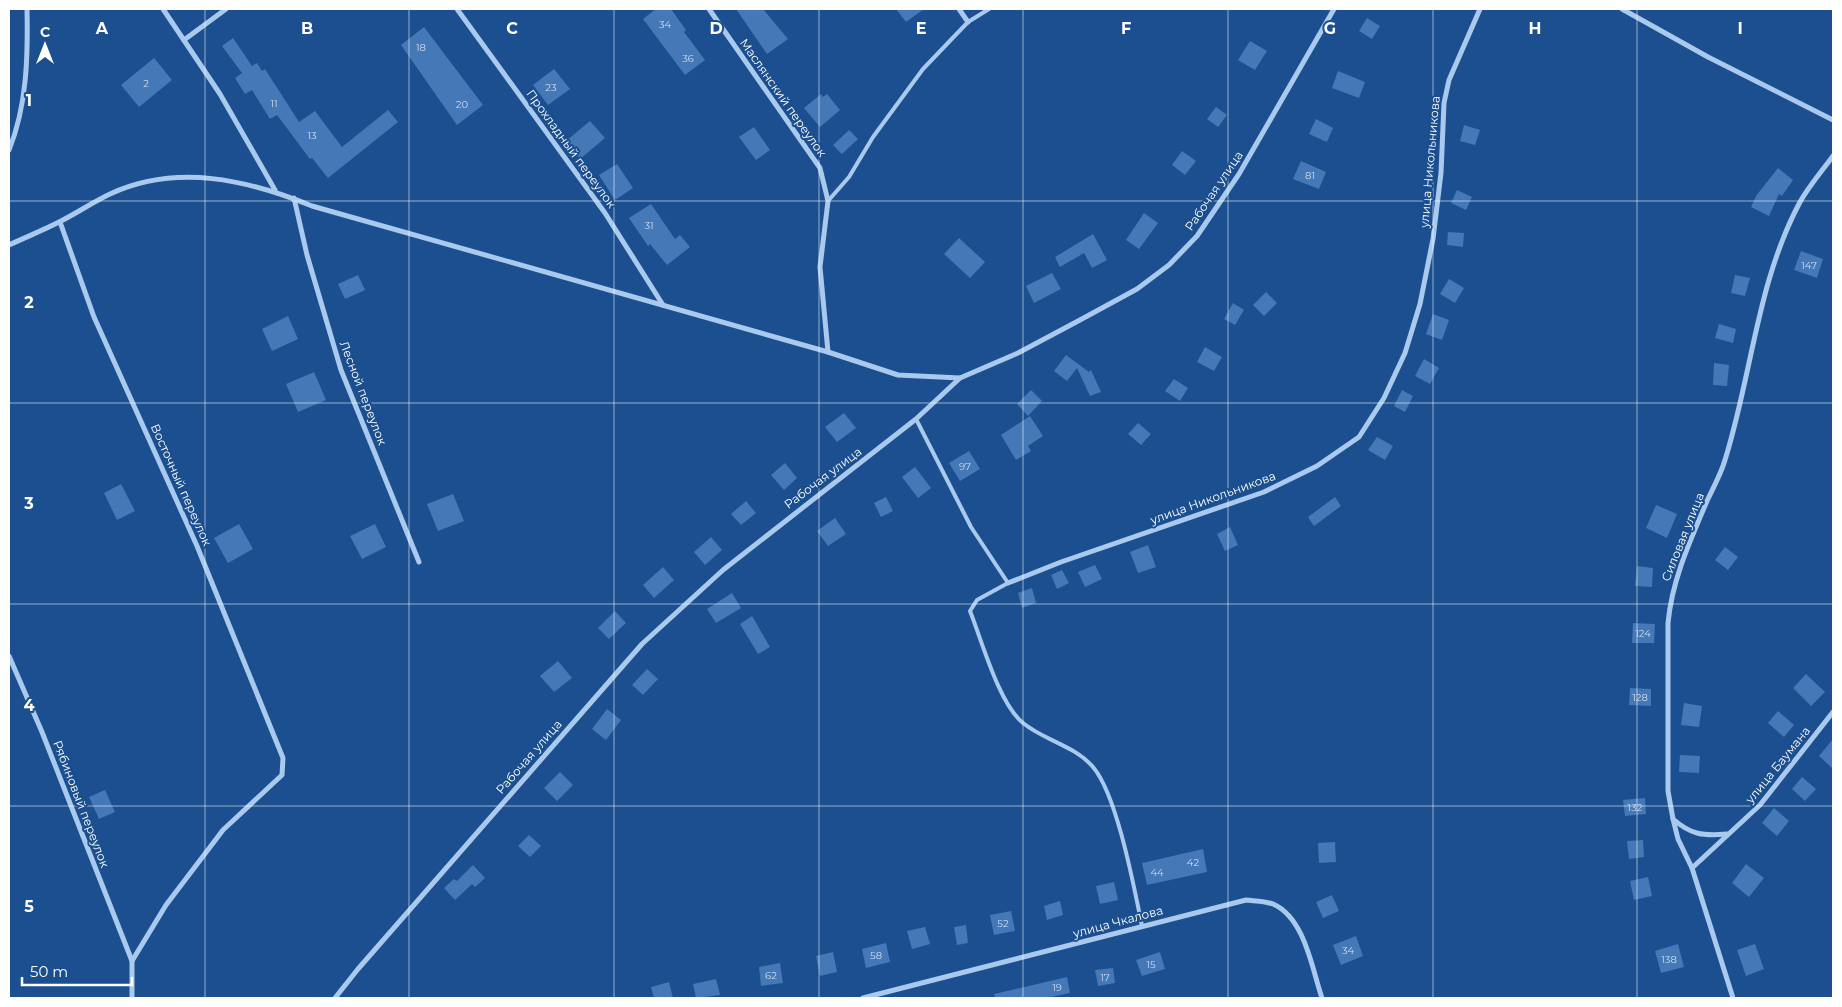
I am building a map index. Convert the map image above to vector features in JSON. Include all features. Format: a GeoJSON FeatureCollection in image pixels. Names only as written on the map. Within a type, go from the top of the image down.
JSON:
{"type":"FeatureCollection","features":[{"type":"Feature","properties":{"kind":"street"},"geometry":{"type":"LineString","coordinates":[[9,150],[18,128],[24,84],[26,9]]}},
{"type":"Feature","properties":{"kind":"street"},"geometry":{"type":"LineString","coordinates":[[163,9],[220,94],[275,190]]}},
{"type":"Feature","properties":{"kind":"street"},"geometry":{"type":"LineString","coordinates":[[184,40],[226,9]]}},
{"type":"Feature","properties":{"kind":"street","name":"Прохладный переулок"},"geometry":{"type":"LineString","coordinates":[[457,9],[605,213],[663,305]]}},
{"type":"Feature","properties":{"kind":"street","name":"Маслянский переулок"},"geometry":{"type":"LineString","coordinates":[[709,9],[820,168],[828,201],[820,267],[828,352]]}},
{"type":"Feature","properties":{"kind":"street"},"geometry":{"type":"LineString","coordinates":[[959,9],[968,22]]}},
{"type":"Feature","properties":{"kind":"street","name":"Рабочая улица"},"geometry":{"type":"LineString","coordinates":[[336,998],[364,962],[642,644],[723,570],[916,420],[960,378],[1018,353],[1138,289],[1169,265],[1197,236],[1239,174],[1334,9]]}},
{"type":"Feature","properties":{"kind":"street","name":"улица Никольникова"},"geometry":{"type":"LineString","coordinates":[[1008,583],[1061,562],[1264,492],[1317,466],[1359,437],[1388,391],[1406,353],[1433,239],[1441,173],[1444,103],[1449,80],[1480,9]]}},
{"type":"Feature","properties":{"kind":"street"},"geometry":{"type":"LineString","coordinates":[[1622,9],[1708,57],[1833,120]]}},
{"type":"Feature","properties":{"kind":"street","name":"Силовая улица"},"geometry":{"type":"LineString","coordinates":[[1733,998],[1692,868],[1678,839],[1672,819],[1668,782],[1668,623],[1670,597],[1696,526],[1725,462],[1773,265],[1801,200],[1833,156]]}},
{"type":"Feature","properties":{"kind":"street"},"geometry":{"type":"LineString","coordinates":[[9,245],[60,222],[111,193],[152,180],[185,176],[240,182],[275,190],[322,208],[828,352],[898,375],[960,378]]}},
{"type":"Feature","properties":{"kind":"street","name":"Лесной переулок"},"geometry":{"type":"LineString","coordinates":[[294,198],[307,256],[341,370],[419,562]]}},
{"type":"Feature","properties":{"kind":"street","name":"Восточный переулок"},"geometry":{"type":"LineString","coordinates":[[60,222],[94,317],[197,546],[283,758],[282,775],[223,830],[166,905],[132,961]]}},
{"type":"Feature","properties":{"kind":"street","name":"Рябиновый переулок"},"geometry":{"type":"LineString","coordinates":[[9,656],[42,732],[132,961]]}},
{"type":"Feature","properties":{"kind":"street","name":"улица Баумана"},"geometry":{"type":"LineString","coordinates":[[1692,868],[1727,834],[1760,806],[1833,712]]}},
{"type":"Feature","properties":{"kind":"street"},"geometry":{"type":"LineString","coordinates":[[1672,819],[1687,831],[1709,836],[1727,834]]}},
{"type":"Feature","properties":{"kind":"street","name":"улица Чкалова"},"geometry":{"type":"LineString","coordinates":[[863,998],[1246,900],[1272,904],[1288,914],[1302,938],[1322,998]]}},
{"type":"Feature","properties":{"kind":"street"},"geometry":{"type":"LineString","coordinates":[[132,961],[132,998]]}},
{"type":"Feature","properties":{"kind":"street"},"geometry":{"type":"LineString","coordinates":[[891,991],[892,998]]}},
{"type":"Feature","properties":{"kind":"lane"},"geometry":{"type":"LineString","coordinates":[[828,201],[849,177],[873,137],[923,69],[968,22],[989,9]]}},
{"type":"Feature","properties":{"kind":"lane"},"geometry":{"type":"LineString","coordinates":[[916,420],[971,527],[1008,583],[977,600],[970,611],[1008,708],[1022,723],[1042,736],[1079,754],[1094,768],[1107,790],[1133,883],[1142,926]]}},
{"type":"Feature","properties":{"kind":"building"},"geometry":{"type":"Polygon","coordinates":[[[656,9],[671,9],[686,30],[684,32],[705,60],[685,75],[643,19],[656,9]]]}},
{"type":"Feature","properties":{"kind":"building"},"geometry":{"type":"Polygon","coordinates":[[[736,9],[763,9],[788,39],[767,54],[736,9]]]}},
{"type":"Feature","properties":{"kind":"building"},"geometry":{"type":"Polygon","coordinates":[[[896,9],[924,9],[906,22],[896,9]]]}},
{"type":"Feature","properties":{"kind":"building"},"geometry":{"type":"Polygon","coordinates":[[[1367,18],[1380,26],[1372,39],[1359,31],[1367,18]]]}},
{"type":"Feature","properties":{"kind":"building"},"geometry":{"type":"Polygon","coordinates":[[[424,27],[483,105],[457,125],[401,45],[424,27]]]}},
{"type":"Feature","properties":{"kind":"building"},"geometry":{"type":"Polygon","coordinates":[[[233,38],[252,66],[257,63],[262,71],[265,69],[299,122],[315,111],[342,147],[388,110],[398,122],[328,178],[312,158],[310,159],[277,115],[270,119],[252,90],[245,94],[235,78],[242,73],[222,46],[233,38]]]}},
{"type":"Feature","properties":{"kind":"building"},"geometry":{"type":"Polygon","coordinates":[[[1250,41],[1267,51],[1255,70],[1238,60],[1250,41]]]}},
{"type":"Feature","properties":{"kind":"building"},"geometry":{"type":"Polygon","coordinates":[[[154,58],[172,80],[139,107],[121,85],[154,58]]]}},
{"type":"Feature","properties":{"kind":"building"},"geometry":{"type":"Polygon","coordinates":[[[554,69],[570,89],[548,105],[533,85],[554,69]]]}},
{"type":"Feature","properties":{"kind":"building"},"geometry":{"type":"Polygon","coordinates":[[[1338,71],[1365,82],[1359,98],[1332,88],[1338,71]]]}},
{"type":"Feature","properties":{"kind":"building"},"geometry":{"type":"Polygon","coordinates":[[[821,94],[823,97],[827,94],[840,110],[820,127],[804,108],[821,94]]]}},
{"type":"Feature","properties":{"kind":"building"},"geometry":{"type":"Polygon","coordinates":[[[1216,107],[1227,115],[1218,127],[1207,119],[1216,107]]]}},
{"type":"Feature","properties":{"kind":"building"},"geometry":{"type":"Polygon","coordinates":[[[1316,119],[1333,128],[1327,142],[1309,134],[1316,119]]]}},
{"type":"Feature","properties":{"kind":"building"},"geometry":{"type":"Polygon","coordinates":[[[590,121],[605,138],[580,159],[566,141],[590,121]]]}},
{"type":"Feature","properties":{"kind":"building"},"geometry":{"type":"Polygon","coordinates":[[[1464,125],[1480,130],[1475,145],[1460,141],[1464,125]]]}},
{"type":"Feature","properties":{"kind":"building"},"geometry":{"type":"Polygon","coordinates":[[[754,127],[770,150],[756,160],[739,137],[754,127]]]}},
{"type":"Feature","properties":{"kind":"building"},"geometry":{"type":"Polygon","coordinates":[[[849,130],[858,139],[842,154],[833,145],[849,130]]]}},
{"type":"Feature","properties":{"kind":"building"},"geometry":{"type":"Polygon","coordinates":[[[1182,151],[1196,161],[1185,175],[1172,165],[1182,151]]]}},
{"type":"Feature","properties":{"kind":"building"},"geometry":{"type":"Polygon","coordinates":[[[1301,161],[1326,172],[1319,189],[1293,179],[1301,161]]]}},
{"type":"Feature","properties":{"kind":"building"},"geometry":{"type":"Polygon","coordinates":[[[617,164],[633,188],[615,200],[599,175],[617,164]]]}},
{"type":"Feature","properties":{"kind":"building"},"geometry":{"type":"Polygon","coordinates":[[[1778,168],[1793,180],[1782,196],[1779,194],[1769,216],[1751,207],[1756,196],[1778,168]]]}},
{"type":"Feature","properties":{"kind":"building"},"geometry":{"type":"Polygon","coordinates":[[[1457,190],[1472,197],[1466,210],[1451,203],[1457,190]]]}},
{"type":"Feature","properties":{"kind":"building"},"geometry":{"type":"Polygon","coordinates":[[[651,204],[675,239],[680,235],[690,247],[667,265],[650,244],[648,246],[629,218],[651,204]]]}},
{"type":"Feature","properties":{"kind":"building"},"geometry":{"type":"Polygon","coordinates":[[[1144,213],[1158,223],[1139,249],[1126,240],[1144,213]]]}},
{"type":"Feature","properties":{"kind":"building"},"geometry":{"type":"Polygon","coordinates":[[[1448,232],[1464,233],[1463,247],[1447,245],[1448,232]]]}},
{"type":"Feature","properties":{"kind":"building"},"geometry":{"type":"Polygon","coordinates":[[[1093,234],[1107,260],[1092,268],[1084,253],[1060,267],[1055,257],[1093,234]]]}},
{"type":"Feature","properties":{"kind":"building"},"geometry":{"type":"Polygon","coordinates":[[[959,238],[985,262],[970,278],[944,254],[959,238]]]}},
{"type":"Feature","properties":{"kind":"building"},"geometry":{"type":"Polygon","coordinates":[[[1801,251],[1823,259],[1817,278],[1794,270],[1801,251]]]}},
{"type":"Feature","properties":{"kind":"building"},"geometry":{"type":"Polygon","coordinates":[[[1052,273],[1061,289],[1034,303],[1026,286],[1052,273]]]}},
{"type":"Feature","properties":{"kind":"building"},"geometry":{"type":"Polygon","coordinates":[[[358,275],[365,290],[345,299],[338,284],[358,275]]]}},
{"type":"Feature","properties":{"kind":"building"},"geometry":{"type":"Polygon","coordinates":[[[1735,275],[1750,278],[1745,296],[1731,293],[1735,275]]]}},
{"type":"Feature","properties":{"kind":"building"},"geometry":{"type":"Polygon","coordinates":[[[1449,279],[1464,288],[1455,303],[1440,294],[1449,279]]]}},
{"type":"Feature","properties":{"kind":"building"},"geometry":{"type":"Polygon","coordinates":[[[1266,292],[1277,303],[1264,316],[1253,305],[1266,292]]]}},
{"type":"Feature","properties":{"kind":"building"},"geometry":{"type":"Polygon","coordinates":[[[1233,303],[1244,310],[1235,325],[1224,319],[1233,303]]]}},
{"type":"Feature","properties":{"kind":"building"},"geometry":{"type":"Polygon","coordinates":[[[1433,314],[1449,320],[1442,340],[1426,334],[1433,314]]]}},
{"type":"Feature","properties":{"kind":"building"},"geometry":{"type":"Polygon","coordinates":[[[288,316],[298,339],[272,351],[262,329],[288,316]]]}},
{"type":"Feature","properties":{"kind":"building"},"geometry":{"type":"Polygon","coordinates":[[[1719,324],[1736,329],[1733,343],[1715,338],[1719,324]]]}},
{"type":"Feature","properties":{"kind":"building"},"geometry":{"type":"Polygon","coordinates":[[[1205,347],[1222,357],[1214,371],[1197,362],[1205,347]]]}},
{"type":"Feature","properties":{"kind":"building"},"geometry":{"type":"Polygon","coordinates":[[[1066,355],[1089,372],[1091,370],[1101,392],[1090,396],[1077,368],[1067,381],[1054,371],[1066,355]]]}},
{"type":"Feature","properties":{"kind":"building"},"geometry":{"type":"Polygon","coordinates":[[[1424,359],[1439,368],[1430,384],[1415,376],[1424,359]]]}},
{"type":"Feature","properties":{"kind":"building"},"geometry":{"type":"Polygon","coordinates":[[[1714,363],[1729,365],[1727,386],[1713,385],[1714,363]]]}},
{"type":"Feature","properties":{"kind":"building"},"geometry":{"type":"Polygon","coordinates":[[[314,372],[326,400],[298,412],[286,384],[314,372]]]}},
{"type":"Feature","properties":{"kind":"building"},"geometry":{"type":"Polygon","coordinates":[[[1174,379],[1188,388],[1180,401],[1165,391],[1174,379]]]}},
{"type":"Feature","properties":{"kind":"building"},"geometry":{"type":"Polygon","coordinates":[[[1031,390],[1042,401],[1028,416],[1017,404],[1031,390]]]}},
{"type":"Feature","properties":{"kind":"building"},"geometry":{"type":"Polygon","coordinates":[[[1402,390],[1413,396],[1405,412],[1394,406],[1402,390]]]}},
{"type":"Feature","properties":{"kind":"building"},"geometry":{"type":"Polygon","coordinates":[[[844,413],[856,428],[837,442],[825,427],[844,413]]]}},
{"type":"Feature","properties":{"kind":"building"},"geometry":{"type":"Polygon","coordinates":[[[1030,416],[1043,436],[1028,446],[1031,451],[1016,460],[1001,435],[1030,416]]]}},
{"type":"Feature","properties":{"kind":"building"},"geometry":{"type":"Polygon","coordinates":[[[1138,423],[1151,434],[1141,445],[1128,434],[1138,423]]]}},
{"type":"Feature","properties":{"kind":"building"},"geometry":{"type":"Polygon","coordinates":[[[1377,437],[1393,446],[1385,460],[1368,450],[1377,437]]]}},
{"type":"Feature","properties":{"kind":"building"},"geometry":{"type":"Polygon","coordinates":[[[969,451],[980,469],[960,481],[949,463],[969,451]]]}},
{"type":"Feature","properties":{"kind":"building"},"geometry":{"type":"Polygon","coordinates":[[[785,463],[797,478],[784,490],[771,475],[785,463]]]}},
{"type":"Feature","properties":{"kind":"building"},"geometry":{"type":"Polygon","coordinates":[[[915,467],[931,488],[918,498],[902,477],[915,467]]]}},
{"type":"Feature","properties":{"kind":"building"},"geometry":{"type":"Polygon","coordinates":[[[121,484],[135,511],[117,520],[104,493],[121,484]]]}},
{"type":"Feature","properties":{"kind":"building"},"geometry":{"type":"Polygon","coordinates":[[[453,494],[464,521],[438,531],[427,504],[453,494]]]}},
{"type":"Feature","properties":{"kind":"building"},"geometry":{"type":"Polygon","coordinates":[[[886,497],[893,511],[881,517],[874,503],[886,497]]]}},
{"type":"Feature","properties":{"kind":"building"},"geometry":{"type":"Polygon","coordinates":[[[1335,497],[1341,506],[1314,526],[1308,517],[1335,497]]]}},
{"type":"Feature","properties":{"kind":"building"},"geometry":{"type":"Polygon","coordinates":[[[746,501],[756,513],[741,525],[731,514],[746,501]]]}},
{"type":"Feature","properties":{"kind":"building"},"geometry":{"type":"Polygon","coordinates":[[[1656,505],[1677,514],[1667,538],[1646,528],[1656,505]]]}},
{"type":"Feature","properties":{"kind":"building"},"geometry":{"type":"Polygon","coordinates":[[[835,518],[846,534],[828,546],[817,531],[835,518]]]}},
{"type":"Feature","properties":{"kind":"building"},"geometry":{"type":"Polygon","coordinates":[[[239,524],[253,549],[228,563],[214,538],[239,524]]]}},
{"type":"Feature","properties":{"kind":"building"},"geometry":{"type":"Polygon","coordinates":[[[375,524],[386,547],[362,559],[350,536],[375,524]]]}},
{"type":"Feature","properties":{"kind":"building"},"geometry":{"type":"Polygon","coordinates":[[[1230,527],[1238,545],[1225,551],[1217,534],[1230,527]]]}},
{"type":"Feature","properties":{"kind":"building"},"geometry":{"type":"Polygon","coordinates":[[[711,537],[722,550],[705,565],[694,552],[711,537]]]}},
{"type":"Feature","properties":{"kind":"building"},"geometry":{"type":"Polygon","coordinates":[[[1148,545],[1156,567],[1138,573],[1130,552],[1148,545]]]}},
{"type":"Feature","properties":{"kind":"building"},"geometry":{"type":"Polygon","coordinates":[[[1725,547],[1738,557],[1728,570],[1715,560],[1725,547]]]}},
{"type":"Feature","properties":{"kind":"building"},"geometry":{"type":"Polygon","coordinates":[[[1095,565],[1102,579],[1085,587],[1078,572],[1095,565]]]}},
{"type":"Feature","properties":{"kind":"building"},"geometry":{"type":"Polygon","coordinates":[[[1637,566],[1653,568],[1652,587],[1635,586],[1637,566]]]}},
{"type":"Feature","properties":{"kind":"building"},"geometry":{"type":"Polygon","coordinates":[[[663,567],[674,580],[654,598],[643,585],[663,567]]]}},
{"type":"Feature","properties":{"kind":"building"},"geometry":{"type":"Polygon","coordinates":[[[1062,570],[1069,583],[1057,589],[1051,575],[1062,570]]]}},
{"type":"Feature","properties":{"kind":"building"},"geometry":{"type":"Polygon","coordinates":[[[1032,588],[1036,603],[1022,608],[1018,593],[1032,588]]]}},
{"type":"Feature","properties":{"kind":"building"},"geometry":{"type":"Polygon","coordinates":[[[732,593],[741,608],[716,623],[707,609],[732,593]]]}},
{"type":"Feature","properties":{"kind":"building"},"geometry":{"type":"Polygon","coordinates":[[[615,611],[626,623],[609,639],[598,628],[615,611]]]}},
{"type":"Feature","properties":{"kind":"building"},"geometry":{"type":"Polygon","coordinates":[[[752,616],[770,647],[758,654],[740,624],[752,616]]]}},
{"type":"Feature","properties":{"kind":"building"},"geometry":{"type":"Polygon","coordinates":[[[1633,623],[1655,624],[1654,643],[1632,643],[1633,623]]]}},
{"type":"Feature","properties":{"kind":"building"},"geometry":{"type":"Polygon","coordinates":[[[558,661],[572,678],[554,692],[540,676],[558,661]]]}},
{"type":"Feature","properties":{"kind":"building"},"geometry":{"type":"Polygon","coordinates":[[[647,669],[658,679],[643,695],[632,685],[647,669]]]}},
{"type":"Feature","properties":{"kind":"building"},"geometry":{"type":"Polygon","coordinates":[[[1806,674],[1825,692],[1811,706],[1793,688],[1806,674]]]}},
{"type":"Feature","properties":{"kind":"building"},"geometry":{"type":"Polygon","coordinates":[[[1630,688],[1651,689],[1651,706],[1629,705],[1630,688]]]}},
{"type":"Feature","properties":{"kind":"building"},"geometry":{"type":"Polygon","coordinates":[[[1684,703],[1702,706],[1699,727],[1681,725],[1684,703]]]}},
{"type":"Feature","properties":{"kind":"building"},"geometry":{"type":"Polygon","coordinates":[[[607,709],[621,720],[606,740],[592,729],[607,709]]]}},
{"type":"Feature","properties":{"kind":"building"},"geometry":{"type":"Polygon","coordinates":[[[1778,711],[1794,725],[1784,737],[1768,723],[1778,711]]]}},
{"type":"Feature","properties":{"kind":"building"},"geometry":{"type":"Polygon","coordinates":[[[1833,739],[1833,769],[1819,756],[1833,739]]]}},
{"type":"Feature","properties":{"kind":"building"},"geometry":{"type":"Polygon","coordinates":[[[1680,755],[1700,756],[1699,773],[1679,772],[1680,755]]]}},
{"type":"Feature","properties":{"kind":"building"},"geometry":{"type":"Polygon","coordinates":[[[560,772],[573,785],[557,801],[544,788],[560,772]]]}},
{"type":"Feature","properties":{"kind":"building"},"geometry":{"type":"Polygon","coordinates":[[[1802,777],[1816,789],[1805,801],[1792,789],[1802,777]]]}},
{"type":"Feature","properties":{"kind":"building"},"geometry":{"type":"Polygon","coordinates":[[[105,790],[115,812],[99,819],[89,797],[105,790]]]}},
{"type":"Feature","properties":{"kind":"building"},"geometry":{"type":"Polygon","coordinates":[[[1645,798],[1646,814],[1625,816],[1623,800],[1645,798]]]}},
{"type":"Feature","properties":{"kind":"building"},"geometry":{"type":"Polygon","coordinates":[[[1774,808],[1789,821],[1777,836],[1762,823],[1774,808]]]}},
{"type":"Feature","properties":{"kind":"building"},"geometry":{"type":"Polygon","coordinates":[[[529,835],[541,846],[530,857],[518,846],[529,835]]]}},
{"type":"Feature","properties":{"kind":"building"},"geometry":{"type":"Polygon","coordinates":[[[1643,840],[1644,857],[1629,859],[1627,841],[1643,840]]]}},
{"type":"Feature","properties":{"kind":"building"},"geometry":{"type":"Polygon","coordinates":[[[1335,842],[1336,862],[1319,863],[1318,843],[1335,842]]]}},
{"type":"Feature","properties":{"kind":"building"},"geometry":{"type":"Polygon","coordinates":[[[1203,849],[1207,872],[1147,885],[1142,863],[1203,849]]]}},
{"type":"Feature","properties":{"kind":"building"},"geometry":{"type":"Polygon","coordinates":[[[1746,864],[1764,878],[1749,897],[1732,883],[1746,864]]]}},
{"type":"Feature","properties":{"kind":"building"},"geometry":{"type":"Polygon","coordinates":[[[473,865],[485,878],[475,887],[472,884],[455,900],[444,888],[454,879],[457,881],[473,865]]]}},
{"type":"Feature","properties":{"kind":"building"},"geometry":{"type":"Polygon","coordinates":[[[1648,877],[1652,896],[1634,900],[1630,881],[1648,877]]]}},
{"type":"Feature","properties":{"kind":"building"},"geometry":{"type":"Polygon","coordinates":[[[1114,882],[1118,900],[1100,904],[1096,886],[1114,882]]]}},
{"type":"Feature","properties":{"kind":"building"},"geometry":{"type":"Polygon","coordinates":[[[1332,895],[1339,911],[1323,918],[1316,902],[1332,895]]]}},
{"type":"Feature","properties":{"kind":"building"},"geometry":{"type":"Polygon","coordinates":[[[1060,901],[1063,915],[1047,920],[1044,906],[1060,901]]]}},
{"type":"Feature","properties":{"kind":"building"},"geometry":{"type":"Polygon","coordinates":[[[1011,911],[1015,931],[994,935],[990,915],[1011,911]]]}},
{"type":"Feature","properties":{"kind":"building"},"geometry":{"type":"Polygon","coordinates":[[[966,925],[968,943],[957,945],[954,927],[966,925]]]}},
{"type":"Feature","properties":{"kind":"building"},"geometry":{"type":"Polygon","coordinates":[[[925,927],[930,944],[912,949],[907,931],[925,927]]]}},
{"type":"Feature","properties":{"kind":"building"},"geometry":{"type":"Polygon","coordinates":[[[1356,936],[1363,956],[1341,965],[1333,945],[1356,936]]]}},
{"type":"Feature","properties":{"kind":"building"},"geometry":{"type":"Polygon","coordinates":[[[886,943],[890,962],[866,968],[862,949],[886,943]]]}},
{"type":"Feature","properties":{"kind":"building"},"geometry":{"type":"Polygon","coordinates":[[[1678,944],[1684,967],[1661,973],[1655,951],[1678,944]]]}},
{"type":"Feature","properties":{"kind":"building"},"geometry":{"type":"Polygon","coordinates":[[[1755,944],[1764,969],[1746,976],[1737,950],[1755,944]]]}},
{"type":"Feature","properties":{"kind":"building"},"geometry":{"type":"Polygon","coordinates":[[[833,952],[837,972],[820,976],[816,956],[833,952]]]}},
{"type":"Feature","properties":{"kind":"building"},"geometry":{"type":"Polygon","coordinates":[[[1160,952],[1165,969],[1142,976],[1136,960],[1160,952]]]}},
{"type":"Feature","properties":{"kind":"building"},"geometry":{"type":"Polygon","coordinates":[[[780,963],[783,983],[761,986],[759,967],[780,963]]]}},
{"type":"Feature","properties":{"kind":"building"},"geometry":{"type":"Polygon","coordinates":[[[1113,968],[1115,983],[1098,986],[1095,970],[1113,968]]]}},
{"type":"Feature","properties":{"kind":"building"},"geometry":{"type":"Polygon","coordinates":[[[1067,977],[1070,993],[1046,998],[995,998],[994,994],[1067,977]]]}},
{"type":"Feature","properties":{"kind":"building"},"geometry":{"type":"Polygon","coordinates":[[[716,979],[720,995],[696,998],[693,984],[716,979]]]}},
{"type":"Feature","properties":{"kind":"building"},"geometry":{"type":"Polygon","coordinates":[[[669,982],[673,998],[654,998],[651,987],[669,982]]]}}]}
